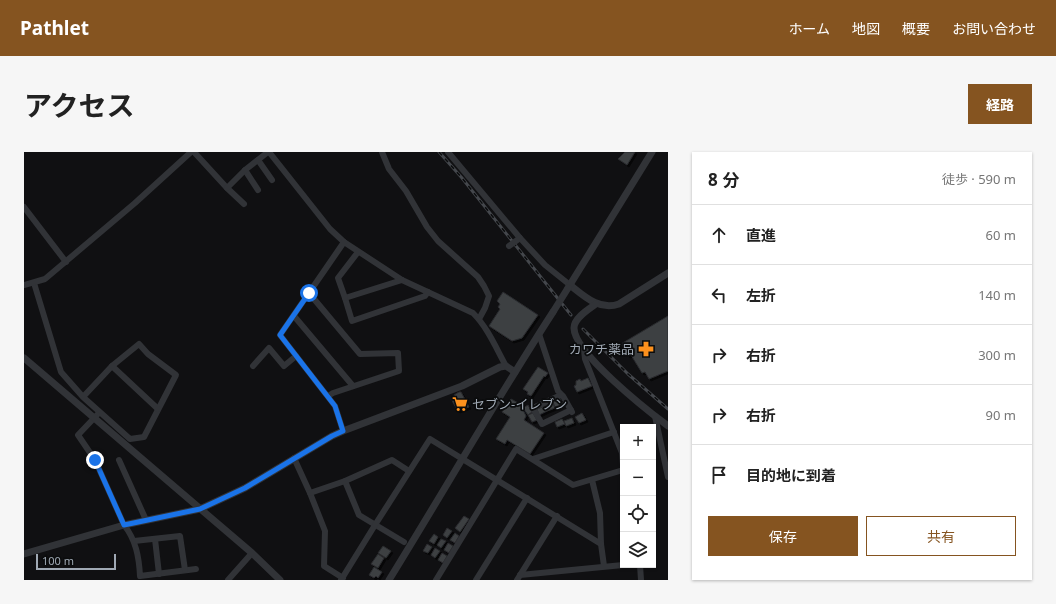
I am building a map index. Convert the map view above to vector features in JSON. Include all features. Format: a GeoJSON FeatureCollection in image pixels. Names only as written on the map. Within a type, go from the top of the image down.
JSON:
{"type":"FeatureCollection","features":[{"type":"Feature","properties":{"kind":"street"},"geometry":{"type":"LineString","coordinates":[[24,285],[45,279],[135,203],[192,152],[244,204]]}},
{"type":"Feature","properties":{"kind":"street"},"geometry":{"type":"LineString","coordinates":[[227,188],[245,170],[268,152],[330,229],[344,242],[402,280],[473,313],[479,319],[506,366],[515,372]]}},
{"type":"Feature","properties":{"kind":"street"},"geometry":{"type":"LineString","coordinates":[[382,152],[389,169],[406,191],[427,227],[438,241],[478,277],[484,286],[488,296],[485,308],[479,319]]}},
{"type":"Feature","properties":{"kind":"street"},"geometry":{"type":"LineString","coordinates":[[448,152],[545,266],[569,287],[596,304],[609,306],[619,304],[668,273]]}},
{"type":"Feature","properties":{"kind":"street"},"geometry":{"type":"LineString","coordinates":[[389,580],[515,372],[652,152]]}},
{"type":"Feature","properties":{"kind":"street"},"geometry":{"type":"LineString","coordinates":[[258,160],[272,180]]}},
{"type":"Feature","properties":{"kind":"street"},"geometry":{"type":"LineString","coordinates":[[245,170],[258,190]]}},
{"type":"Feature","properties":{"kind":"street"},"geometry":{"type":"LineString","coordinates":[[24,208],[66,262]]}},
{"type":"Feature","properties":{"kind":"street"},"geometry":{"type":"LineString","coordinates":[[509,246],[520,238]]}},
{"type":"Feature","properties":{"kind":"street"},"geometry":{"type":"LineString","coordinates":[[343,431],[335,406],[280,335],[344,242]]}},
{"type":"Feature","properties":{"kind":"street"},"geometry":{"type":"LineString","coordinates":[[358,252],[338,278],[352,321],[425,296],[428,292]]}},
{"type":"Feature","properties":{"kind":"street"},"geometry":{"type":"LineString","coordinates":[[345,298],[402,280]]}},
{"type":"Feature","properties":{"kind":"street"},"geometry":{"type":"LineString","coordinates":[[34,283],[61,372],[83,397],[130,439],[144,437],[176,375],[148,354],[139,344],[112,366],[83,397]]}},
{"type":"Feature","properties":{"kind":"street"},"geometry":{"type":"LineString","coordinates":[[309,293],[360,354],[398,353],[399,371],[332,392],[328,396]]}},
{"type":"Feature","properties":{"kind":"street"},"geometry":{"type":"LineString","coordinates":[[596,304],[581,316],[574,324],[573,329],[575,335],[584,350],[612,378],[668,426]]}},
{"type":"Feature","properties":{"kind":"street"},"geometry":{"type":"LineString","coordinates":[[294,316],[353,386]]}},
{"type":"Feature","properties":{"kind":"street"},"geometry":{"type":"LineString","coordinates":[[539,334],[558,391],[561,394],[571,411],[542,424],[533,408],[561,394]]}},
{"type":"Feature","properties":{"kind":"street"},"geometry":{"type":"LineString","coordinates":[[253,366],[269,348],[284,366],[296,356]]}},
{"type":"Feature","properties":{"kind":"street"},"geometry":{"type":"LineString","coordinates":[[584,350],[585,359],[622,453],[623,460]]}},
{"type":"Feature","properties":{"kind":"street"},"geometry":{"type":"LineString","coordinates":[[24,358],[252,553],[280,580]]}},
{"type":"Feature","properties":{"kind":"street"},"geometry":{"type":"LineString","coordinates":[[112,366],[158,409]]}},
{"type":"Feature","properties":{"kind":"street"},"geometry":{"type":"LineString","coordinates":[[24,554],[124,525],[200,509],[245,488],[294,458],[343,431],[462,386],[492,370],[506,366]]}},
{"type":"Feature","properties":{"kind":"street"},"geometry":{"type":"LineString","coordinates":[[99,412],[78,435],[95,460],[124,525],[131,533],[139,563],[140,576],[196,569]]}},
{"type":"Feature","properties":{"kind":"street"},"geometry":{"type":"LineString","coordinates":[[655,416],[668,478]]}},
{"type":"Feature","properties":{"kind":"street"},"geometry":{"type":"LineString","coordinates":[[533,459],[614,432]]}},
{"type":"Feature","properties":{"kind":"street"},"geometry":{"type":"LineString","coordinates":[[294,458],[325,531],[324,566],[342,579],[430,439],[601,544]]}},
{"type":"Feature","properties":{"kind":"street"},"geometry":{"type":"LineString","coordinates":[[436,580],[516,449],[573,485],[620,471]]}},
{"type":"Feature","properties":{"kind":"street"},"geometry":{"type":"LineString","coordinates":[[119,460],[146,520]]}},
{"type":"Feature","properties":{"kind":"street"},"geometry":{"type":"LineString","coordinates":[[310,493],[392,460],[409,471]]}},
{"type":"Feature","properties":{"kind":"street"},"geometry":{"type":"LineString","coordinates":[[344,480],[359,515],[404,542]]}},
{"type":"Feature","properties":{"kind":"street"},"geometry":{"type":"LineString","coordinates":[[592,480],[600,513],[601,544],[604,566]]}},
{"type":"Feature","properties":{"kind":"street"},"geometry":{"type":"LineString","coordinates":[[476,580],[527,498]]}},
{"type":"Feature","properties":{"kind":"street"},"geometry":{"type":"LineString","coordinates":[[519,577],[557,516]]}},
{"type":"Feature","properties":{"kind":"street"},"geometry":{"type":"LineString","coordinates":[[134,541],[180,536],[185,570]]}},
{"type":"Feature","properties":{"kind":"street"},"geometry":{"type":"LineString","coordinates":[[155,539],[159,574]]}},
{"type":"Feature","properties":{"kind":"street"},"geometry":{"type":"LineString","coordinates":[[228,580],[252,553]]}},
{"type":"Feature","properties":{"kind":"street"},"geometry":{"type":"LineString","coordinates":[[519,577],[620,564]]}},
{"type":"Feature","properties":{"kind":"street"},"geometry":{"type":"LineString","coordinates":[[640,568],[641,580]]}},
{"type":"Feature","properties":{"kind":"building"},"geometry":{"type":"Polygon","coordinates":[[[625,152],[635,152],[627,165],[618,159],[625,152]]]}},
{"type":"Feature","properties":{"kind":"building"},"geometry":{"type":"Polygon","coordinates":[[[503,292],[538,315],[522,338],[512,341],[489,326],[500,309],[498,307],[500,304],[497,301],[503,292]]]}},
{"type":"Feature","properties":{"kind":"building","name":"カワチ薬品"},"geometry":{"type":"Polygon","coordinates":[[[668,316],[668,371],[649,379],[645,372],[642,373],[631,355],[628,356],[621,344],[668,316]]]}},
{"type":"Feature","properties":{"kind":"building"},"geometry":{"type":"Polygon","coordinates":[[[538,367],[548,373],[545,377],[544,376],[531,396],[523,389],[538,367]]]}},
{"type":"Feature","properties":{"kind":"building"},"geometry":{"type":"Polygon","coordinates":[[[588,378],[592,386],[577,392],[574,386],[576,385],[576,381],[580,379],[581,381],[588,378]]]}},
{"type":"Feature","properties":{"kind":"building","name":"セブン-イレブン"},"geometry":{"type":"Polygon","coordinates":[[[461,392],[469,407],[458,411],[451,399],[461,392]]]}},
{"type":"Feature","properties":{"kind":"building"},"geometry":{"type":"Polygon","coordinates":[[[511,399],[520,404],[526,416],[524,420],[544,433],[530,454],[507,440],[505,444],[496,439],[510,417],[502,412],[511,399]]]}},
{"type":"Feature","properties":{"kind":"building"},"geometry":{"type":"Polygon","coordinates":[[[560,399],[563,404],[555,407],[553,402],[560,399]]]}},
{"type":"Feature","properties":{"kind":"building"},"geometry":{"type":"Polygon","coordinates":[[[552,402],[555,408],[547,411],[545,406],[552,402]]]}},
{"type":"Feature","properties":{"kind":"building"},"geometry":{"type":"Polygon","coordinates":[[[528,405],[532,412],[528,415],[523,408],[528,405]]]}},
{"type":"Feature","properties":{"kind":"building"},"geometry":{"type":"Polygon","coordinates":[[[545,406],[547,411],[539,415],[537,409],[545,406]]]}},
{"type":"Feature","properties":{"kind":"building"},"geometry":{"type":"Polygon","coordinates":[[[533,413],[537,420],[532,422],[528,415],[533,413]]]}},
{"type":"Feature","properties":{"kind":"building"},"geometry":{"type":"Polygon","coordinates":[[[582,413],[586,420],[579,423],[575,417],[582,413]]]}},
{"type":"Feature","properties":{"kind":"building"},"geometry":{"type":"Polygon","coordinates":[[[572,418],[574,423],[566,426],[564,421],[572,418]]]}},
{"type":"Feature","properties":{"kind":"building"},"geometry":{"type":"Polygon","coordinates":[[[562,419],[565,424],[557,427],[555,422],[562,419]]]}},
{"type":"Feature","properties":{"kind":"building"},"geometry":{"type":"Polygon","coordinates":[[[464,516],[469,519],[460,532],[455,528],[464,516]]]}},
{"type":"Feature","properties":{"kind":"building"},"geometry":{"type":"Polygon","coordinates":[[[447,528],[452,531],[447,538],[443,535],[447,528]]]}},
{"type":"Feature","properties":{"kind":"building"},"geometry":{"type":"Polygon","coordinates":[[[455,533],[459,536],[455,543],[450,540],[455,533]]]}},
{"type":"Feature","properties":{"kind":"building"},"geometry":{"type":"Polygon","coordinates":[[[434,534],[438,537],[434,544],[429,541],[434,534]]]}},
{"type":"Feature","properties":{"kind":"building"},"geometry":{"type":"Polygon","coordinates":[[[441,539],[446,541],[441,548],[437,545],[441,539]]]}},
{"type":"Feature","properties":{"kind":"building"},"geometry":{"type":"Polygon","coordinates":[[[448,543],[453,546],[449,553],[444,550],[448,543]]]}},
{"type":"Feature","properties":{"kind":"building"},"geometry":{"type":"Polygon","coordinates":[[[427,544],[432,547],[428,553],[423,551],[427,544]]]}},
{"type":"Feature","properties":{"kind":"building"},"geometry":{"type":"Polygon","coordinates":[[[383,546],[391,551],[386,558],[378,553],[383,546]]]}},
{"type":"Feature","properties":{"kind":"building"},"geometry":{"type":"Polygon","coordinates":[[[435,548],[440,551],[435,558],[431,555],[435,548]]]}},
{"type":"Feature","properties":{"kind":"building"},"geometry":{"type":"Polygon","coordinates":[[[442,553],[447,556],[443,563],[438,560],[442,553]]]}},
{"type":"Feature","properties":{"kind":"building"},"geometry":{"type":"Polygon","coordinates":[[[378,554],[384,558],[378,568],[371,564],[378,554]]]}},
{"type":"Feature","properties":{"kind":"building"},"geometry":{"type":"Polygon","coordinates":[[[374,567],[382,572],[378,578],[376,576],[374,578],[369,575],[374,567]]]}},
{"type":"Feature","properties":{"kind":"railway"},"geometry":{"type":"LineString","coordinates":[[439,152],[462,178],[571,315]]}},
{"type":"Feature","properties":{"kind":"railway"},"geometry":{"type":"LineString","coordinates":[[583,329],[628,374],[668,409]]}},
{"type":"Feature","properties":{"kind":"place","name":"カワチ薬品"},"geometry":{"type":"Point","coordinates":[646,349]}},
{"type":"Feature","properties":{"kind":"place","name":"セブン-イレブン"},"geometry":{"type":"Point","coordinates":[460,404]}},
{"type":"Feature","properties":{"kind":"route"},"geometry":{"type":"LineString","coordinates":[[95,460],[124,525],[200,509],[228,497],[343,431],[335,406],[280,335],[309,293]]}}]}
